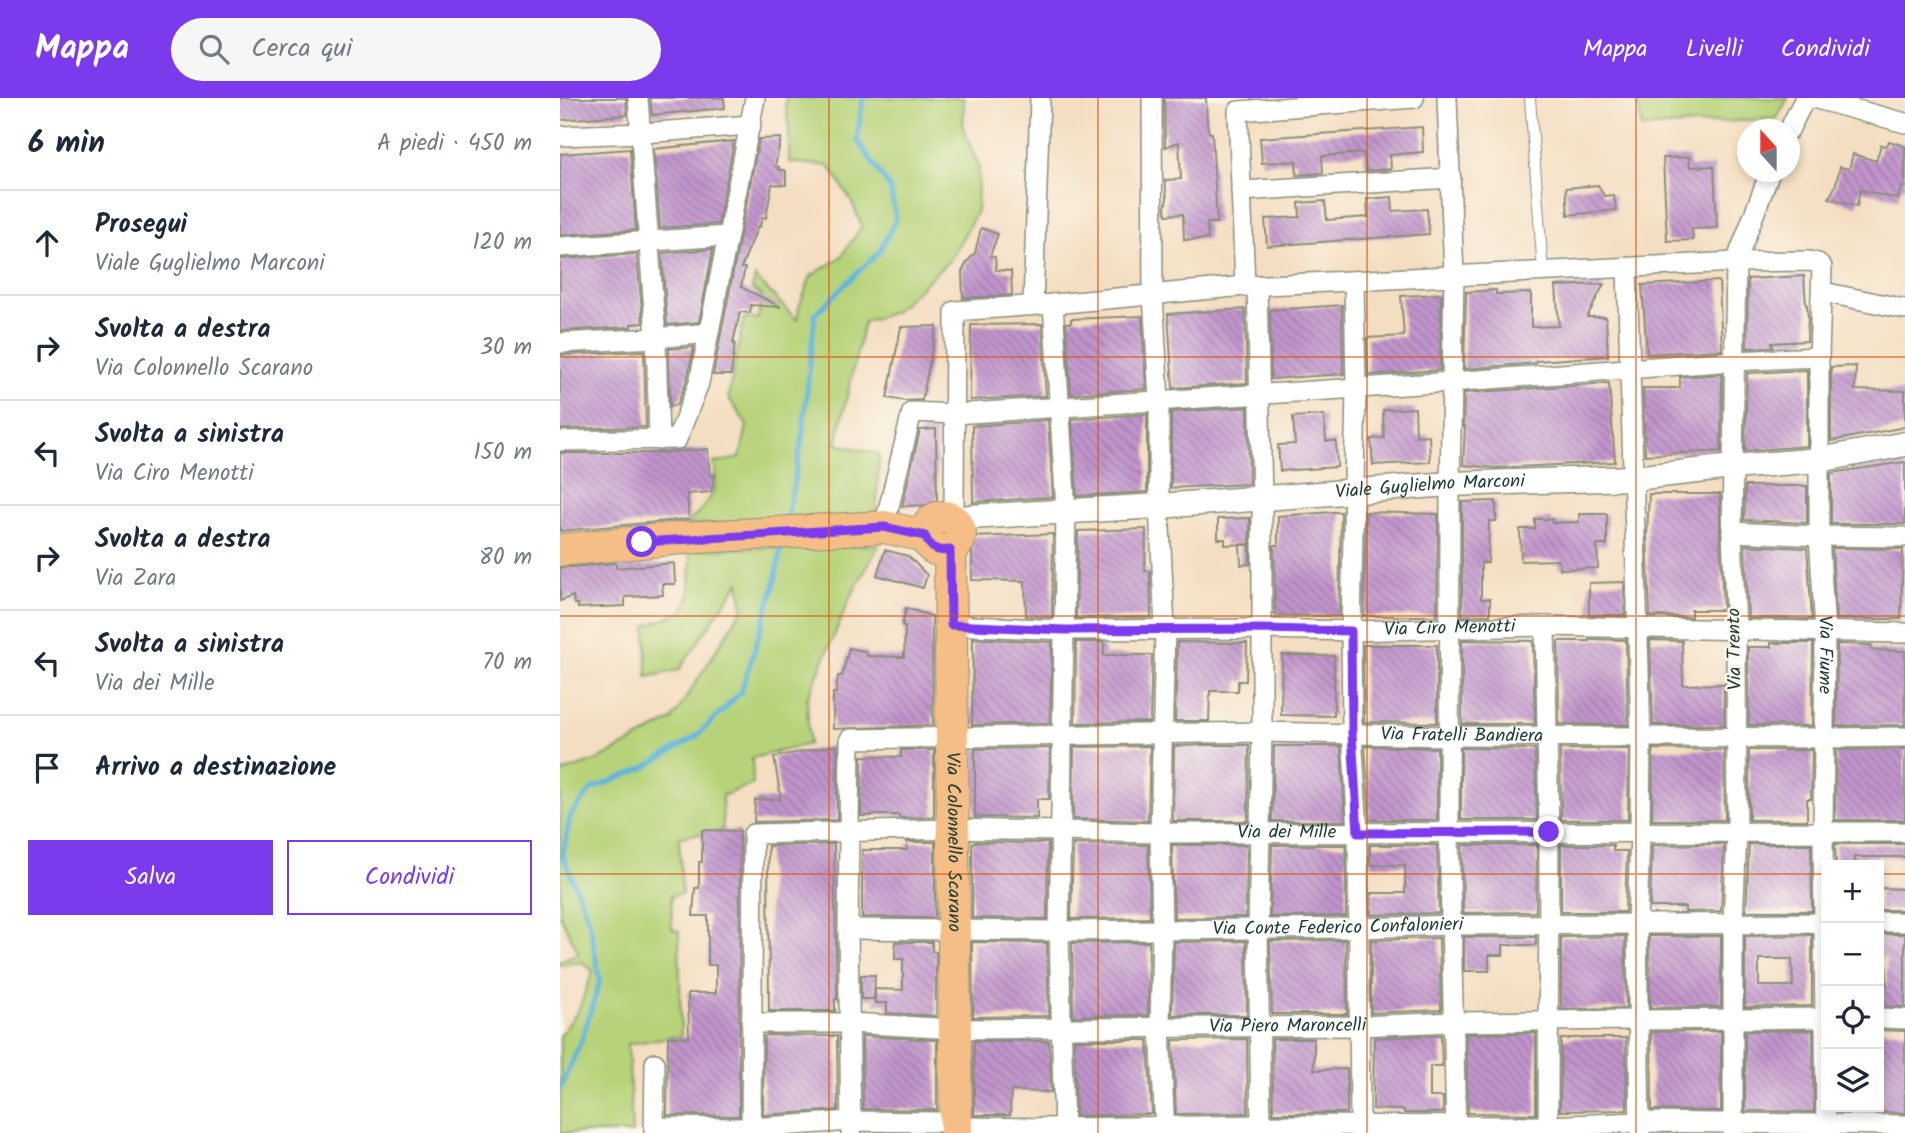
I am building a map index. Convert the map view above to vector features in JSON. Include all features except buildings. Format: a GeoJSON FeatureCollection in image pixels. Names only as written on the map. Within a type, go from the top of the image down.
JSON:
{"type":"FeatureCollection","features":[{"type":"Feature","properties":{"kind":"main road","name":"Viale Guglielmo Marconi"},"geometry":{"type":"LineString","coordinates":[[560,550],[682,538],[884,527],[945,531]]}},
{"type":"Feature","properties":{"kind":"main road","name":"Via Colonnello Scarano"},"geometry":{"type":"LineString","coordinates":[[945,531],[951,625],[956,1029],[952,1127]]}},
{"type":"Feature","properties":{"kind":"street"},"geometry":{"type":"LineString","coordinates":[[638,98],[656,338],[668,439]]}},
{"type":"Feature","properties":{"kind":"street"},"geometry":{"type":"LineString","coordinates":[[668,439],[699,383],[755,98]]}},
{"type":"Feature","properties":{"kind":"street"},"geometry":{"type":"LineString","coordinates":[[1032,305],[1040,98]]}},
{"type":"Feature","properties":{"kind":"street"},"geometry":{"type":"LineString","coordinates":[[1152,98],[1153,294],[1159,401],[1159,506],[1166,629],[1160,833],[1160,1027],[1165,1130]]}},
{"type":"Feature","properties":{"kind":"street"},"geometry":{"type":"LineString","coordinates":[[1261,1129],[1258,928],[1262,732],[1262,498],[1259,394],[1241,191],[1238,111],[1344,100],[1414,98]]}},
{"type":"Feature","properties":{"kind":"street"},"geometry":{"type":"LineString","coordinates":[[1447,98],[1454,276],[1450,484],[1449,832],[1456,1129]]}},
{"type":"Feature","properties":{"kind":"street"},"geometry":{"type":"LineString","coordinates":[[1794,119],[1805,98]]}},
{"type":"Feature","properties":{"kind":"street"},"geometry":{"type":"LineString","coordinates":[[1813,98],[1905,123]]}},
{"type":"Feature","properties":{"kind":"street"},"geometry":{"type":"LineString","coordinates":[[560,136],[751,125]]}},
{"type":"Feature","properties":{"kind":"street"},"geometry":{"type":"LineString","coordinates":[[1241,191],[1451,178]]}},
{"type":"Feature","properties":{"kind":"street","name":"Via Trento"},"geometry":{"type":"LineString","coordinates":[[1733,1128],[1733,923],[1737,832],[1736,629],[1732,532],[1736,262],[1766,182]]}},
{"type":"Feature","properties":{"kind":"street"},"geometry":{"type":"LineString","coordinates":[[560,247],[728,236]]}},
{"type":"Feature","properties":{"kind":"street","name":"Via Fiume"},"geometry":{"type":"LineString","coordinates":[[1736,262],[1809,261],[1822,267],[1819,537],[1825,632],[1824,860]]}},
{"type":"Feature","properties":{"kind":"street"},"geometry":{"type":"LineString","coordinates":[[945,531],[954,505],[955,311],[1251,286],[1736,262]]}},
{"type":"Feature","properties":{"kind":"street"},"geometry":{"type":"LineString","coordinates":[[1627,268],[1641,737],[1637,925],[1639,1127]]}},
{"type":"Feature","properties":{"kind":"street"},"geometry":{"type":"LineString","coordinates":[[1354,281],[1356,387],[1351,631],[1352,733],[1358,833],[1360,1129]]}},
{"type":"Feature","properties":{"kind":"street"},"geometry":{"type":"LineString","coordinates":[[1823,292],[1905,309]]}},
{"type":"Feature","properties":{"kind":"street"},"geometry":{"type":"LineString","coordinates":[[1054,304],[1066,511],[1059,931],[1064,1130]]}},
{"type":"Feature","properties":{"kind":"street"},"geometry":{"type":"LineString","coordinates":[[560,343],[709,333]]}},
{"type":"Feature","properties":{"kind":"street"},"geometry":{"type":"LineString","coordinates":[[884,527],[912,412],[954,414],[1819,357]]}},
{"type":"Feature","properties":{"kind":"street"},"geometry":{"type":"LineString","coordinates":[[560,441],[668,439]]}},
{"type":"Feature","properties":{"kind":"street","name":"Viale Guglielmo Marconi"},"geometry":{"type":"LineString","coordinates":[[945,531],[969,517],[1354,493],[1450,484],[1634,478],[1819,460],[1905,444]]}},
{"type":"Feature","properties":{"kind":"street"},"geometry":{"type":"LineString","coordinates":[[1732,532],[1819,537],[1905,537]]}},
{"type":"Feature","properties":{"kind":"street","name":"Via Ciro Menotti"},"geometry":{"type":"LineString","coordinates":[[951,625],[1064,630],[1351,631],[1545,626],[1905,633]]}},
{"type":"Feature","properties":{"kind":"street"},"geometry":{"type":"LineString","coordinates":[[1545,626],[1549,832],[1548,1130]]}},
{"type":"Feature","properties":{"kind":"street","name":"Via Fratelli Bandiera"},"geometry":{"type":"LineString","coordinates":[[849,832],[850,739],[1262,732],[1449,736],[1905,737]]}},
{"type":"Feature","properties":{"kind":"street","name":"Via dei Mille"},"geometry":{"type":"LineString","coordinates":[[751,1023],[753,834],[953,829],[1160,833],[1905,832]]}},
{"type":"Feature","properties":{"kind":"street"},"geometry":{"type":"LineString","coordinates":[[849,832],[851,1127]]}},
{"type":"Feature","properties":{"kind":"street"},"geometry":{"type":"LineString","coordinates":[[1884,922],[1905,922]]}},
{"type":"Feature","properties":{"kind":"street","name":"Via Conte Federico Confalonieri"},"geometry":{"type":"LineString","coordinates":[[848,929],[1059,931],[1821,923]]}},
{"type":"Feature","properties":{"kind":"street","name":"Via Piero Maroncelli"},"geometry":{"type":"LineString","coordinates":[[751,1023],[850,1023],[956,1029],[1359,1026],[1821,1018]]}},
{"type":"Feature","properties":{"kind":"street"},"geometry":{"type":"LineString","coordinates":[[1884,1018],[1905,1019]]}},
{"type":"Feature","properties":{"kind":"street"},"geometry":{"type":"LineString","coordinates":[[751,1023],[751,1130]]}},
{"type":"Feature","properties":{"kind":"street","name":"Via Fiume"},"geometry":{"type":"LineString","coordinates":[[1826,1049],[1826,1129]]}},
{"type":"Feature","properties":{"kind":"street"},"geometry":{"type":"LineString","coordinates":[[655,1063],[654,1130],[851,1127],[1064,1130],[1548,1130],[1639,1127],[1826,1129],[1905,1125]]}},
{"type":"Feature","properties":{"kind":"lane"},"geometry":{"type":"LineString","coordinates":[[1530,98],[1543,272]]}},
{"type":"Feature","properties":{"kind":"green space"},"geometry":{"type":"Polygon","coordinates":[[[787,98],[964,98],[963,129],[979,167],[977,211],[951,259],[894,312],[864,322],[836,444],[879,454],[876,517],[686,525],[710,498],[715,484],[714,463],[740,458],[747,425],[728,397],[744,318],[758,319],[762,295],[752,289],[755,277],[797,320],[811,276],[841,257],[862,226],[851,200],[829,166],[789,162],[787,98]]]}},
{"type":"Feature","properties":{"kind":"green space"},"geometry":{"type":"Polygon","coordinates":[[[1637,98],[1788,98],[1777,118],[1642,128],[1637,98]]]}},
{"type":"Feature","properties":{"kind":"green space"},"geometry":{"type":"Polygon","coordinates":[[[879,545],[849,600],[807,699],[809,744],[752,758],[753,784],[722,796],[723,830],[679,837],[682,894],[671,896],[672,929],[679,931],[681,1037],[628,1044],[632,1133],[560,1133],[560,1036],[578,1011],[593,971],[582,962],[560,965],[560,961],[579,953],[560,916],[560,773],[600,759],[672,720],[743,608],[739,582],[679,670],[647,677],[646,626],[682,612],[690,595],[691,558],[685,550],[879,545]]]}},
{"type":"Feature","properties":{"kind":"waterway"},"geometry":{"type":"LineString","coordinates":[[786,523],[802,440],[815,314],[879,252],[896,219],[890,188],[857,140],[863,98]]}},
{"type":"Feature","properties":{"kind":"waterway"},"geometry":{"type":"LineString","coordinates":[[560,1089],[582,1039],[600,981],[589,920],[563,856],[570,816],[592,789],[644,768],[697,736],[741,692],[774,587],[782,543]]}},
{"type":"Feature","properties":{"kind":"route"},"geometry":{"type":"LineString","coordinates":[[642,542],[884,527],[925,536],[929,546],[939,552],[950,550],[951,625],[1064,630],[1351,631],[1352,733],[1358,833],[1549,832]]}}]}
